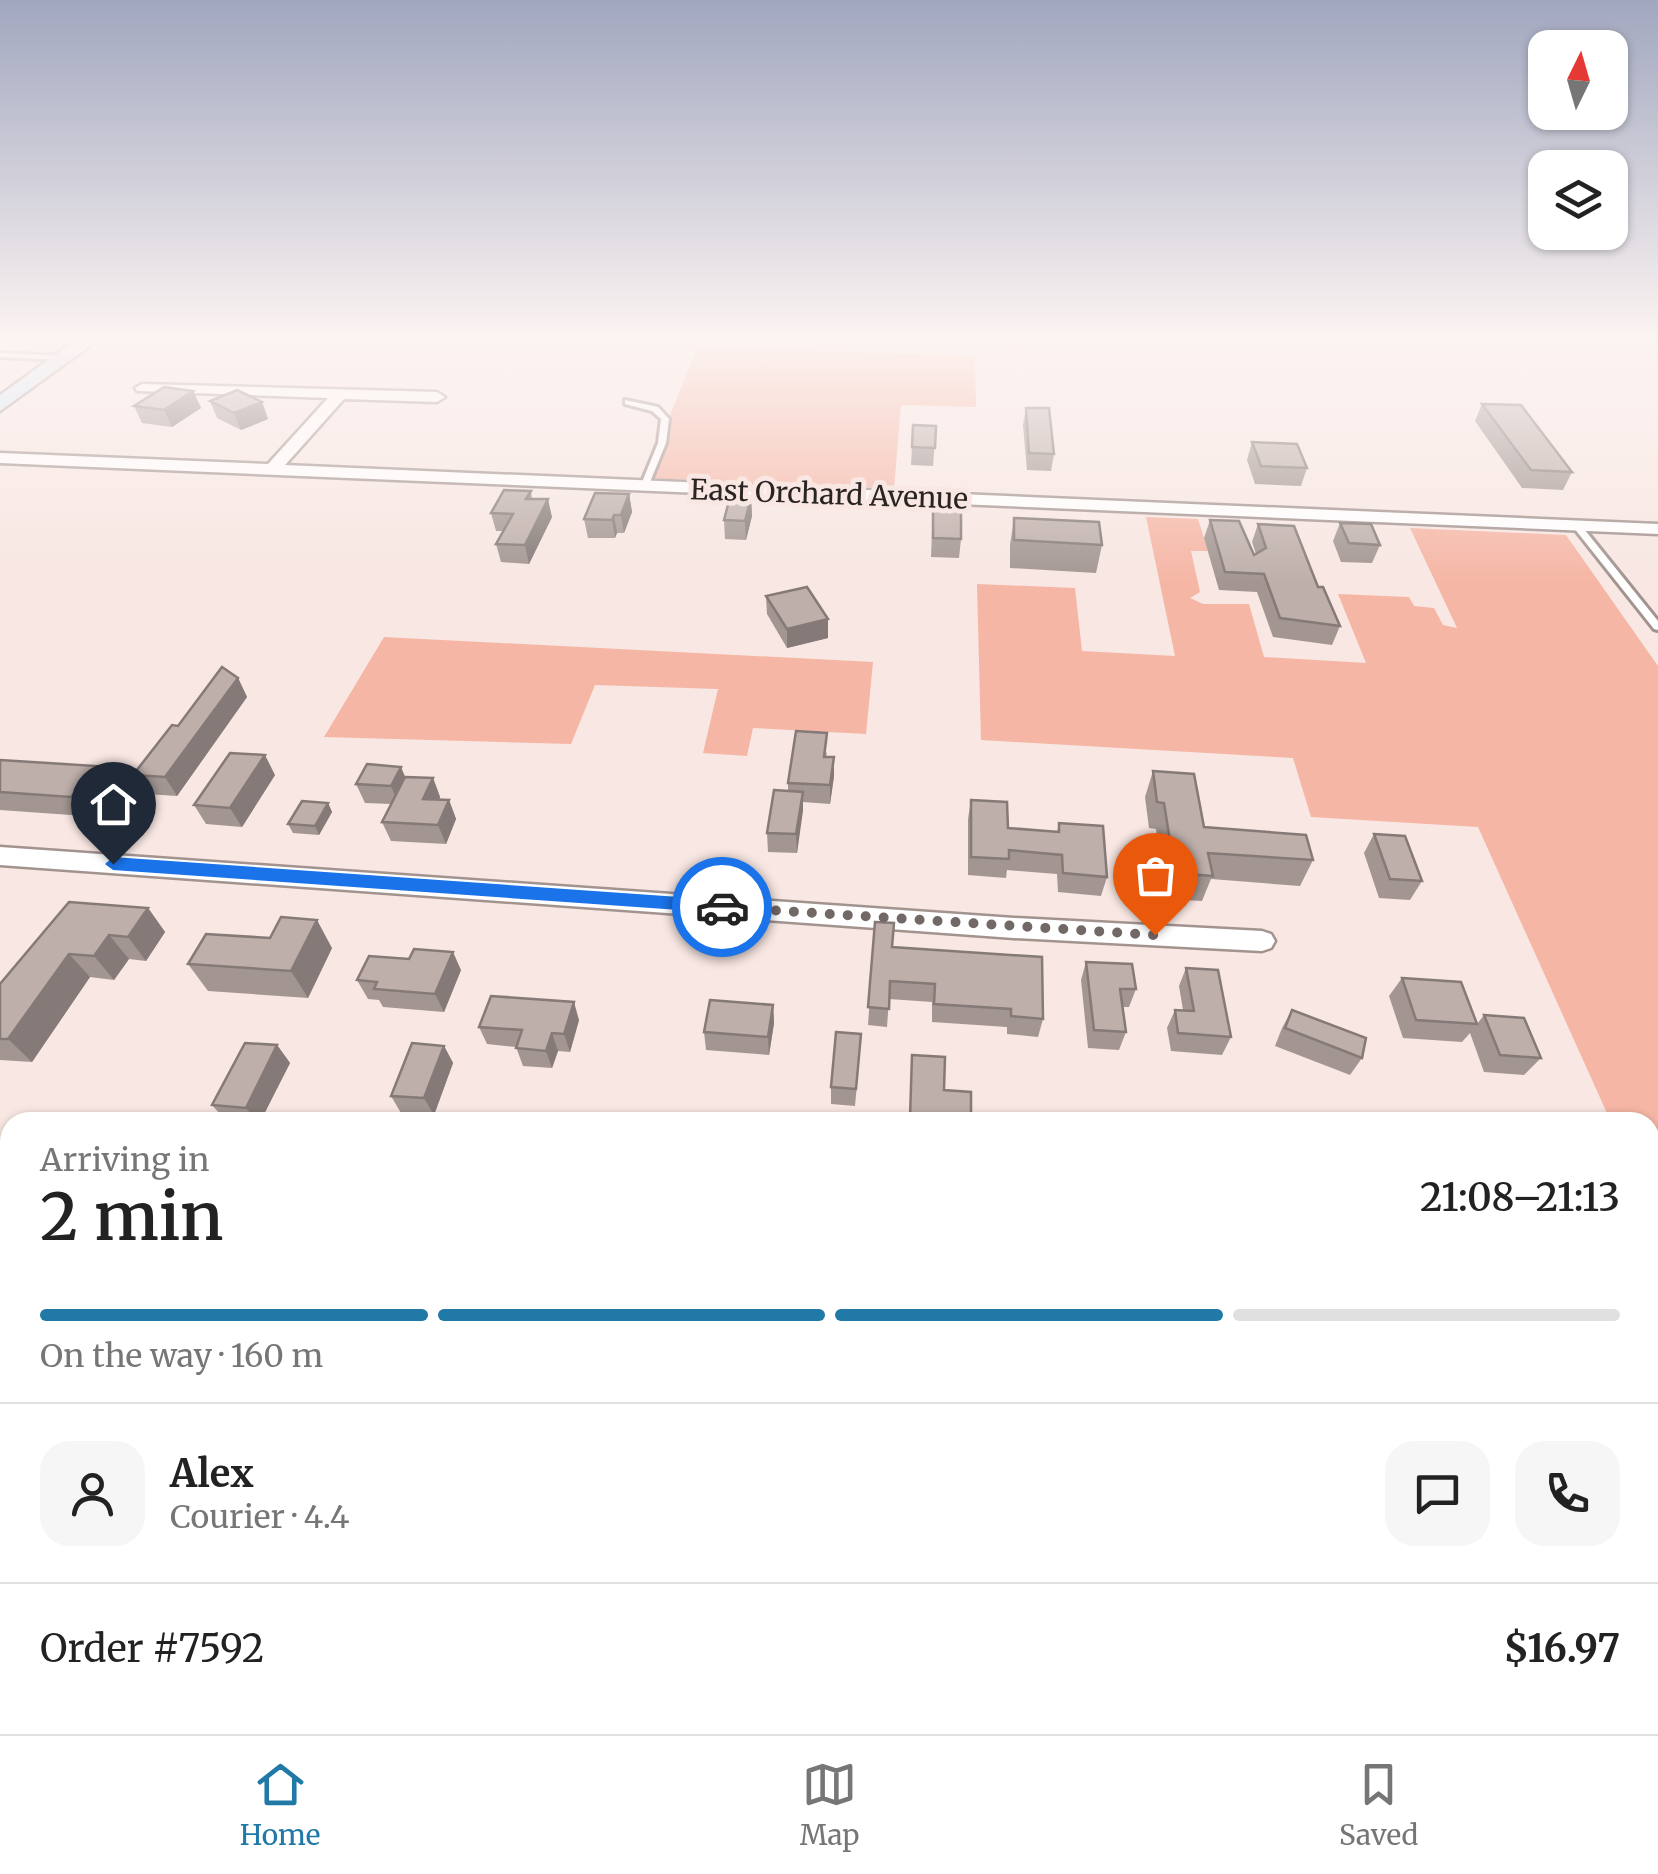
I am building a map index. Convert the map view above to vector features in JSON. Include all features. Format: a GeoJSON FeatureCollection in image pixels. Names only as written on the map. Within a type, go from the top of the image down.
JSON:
{"type":"FeatureCollection","features":[{"type":"Feature","properties":{"kind":"street"},"geometry":{"type":"LineString","coordinates":[[271,471],[316,421]]}},
{"type":"Feature","properties":{"kind":"street","name":"East Orchard Avenue"},"geometry":{"type":"LineString","coordinates":[[0,458],[1658,529]]}},
{"type":"Feature","properties":{"kind":"street"},"geometry":{"type":"LineString","coordinates":[[0,856],[994,926],[1262,941]]}},
{"type":"Feature","properties":{"kind":"lane"},"geometry":{"type":"LineString","coordinates":[[644,486],[662,443],[665,421]]}},
{"type":"Feature","properties":{"kind":"lane"},"geometry":{"type":"LineString","coordinates":[[1235,512],[1240,530]]}},
{"type":"Feature","properties":{"kind":"lane"},"geometry":{"type":"LineString","coordinates":[[1577,526],[1658,627]]}},
{"type":"Feature","properties":{"kind":"shaded area"},"geometry":{"type":"Polygon","coordinates":[[[668,421],[900,421],[894,488],[644,478],[668,421]]]}},
{"type":"Feature","properties":{"kind":"shaded area"},"geometry":{"type":"Polygon","coordinates":[[[1146,517],[1198,519],[1208,551],[1191,551],[1200,592],[1190,598],[1203,604],[1249,604],[1264,657],[1366,663],[1338,594],[1409,597],[1414,606],[1434,608],[1443,625],[1457,628],[1410,528],[1566,535],[1658,666],[1658,1112],[1606,1112],[1478,827],[1311,817],[1293,758],[981,740],[977,584],[1075,588],[1082,651],[1175,656],[1146,517]]]}},
{"type":"Feature","properties":{"kind":"shaded area"},"geometry":{"type":"Polygon","coordinates":[[[384,637],[873,662],[866,734],[753,728],[747,756],[703,753],[718,689],[595,685],[571,744],[324,737],[384,637]]]}},
{"type":"Feature","properties":{"kind":"building"},"geometry":{"type":"Polygon","coordinates":[[[1027,421],[1050,421],[1054,454],[1029,453],[1027,421]]]}},
{"type":"Feature","properties":{"kind":"building"},"geometry":{"type":"Polygon","coordinates":[[[1495,421],[1533,421],[1572,472],[1531,470],[1495,421]]]}},
{"type":"Feature","properties":{"kind":"building"},"geometry":{"type":"Polygon","coordinates":[[[913,425],[936,426],[935,448],[912,447],[913,425]]]}},
{"type":"Feature","properties":{"kind":"building"},"geometry":{"type":"Polygon","coordinates":[[[1252,442],[1297,444],[1307,468],[1261,466],[1252,442]]]}},
{"type":"Feature","properties":{"kind":"building"},"geometry":{"type":"Polygon","coordinates":[[[504,490],[531,491],[526,499],[548,499],[525,545],[496,544],[513,514],[491,513],[504,490]]]}},
{"type":"Feature","properties":{"kind":"building"},"geometry":{"type":"Polygon","coordinates":[[[595,493],[629,494],[621,515],[614,515],[612,520],[584,519],[595,493]]]}},
{"type":"Feature","properties":{"kind":"building"},"geometry":{"type":"Polygon","coordinates":[[[730,497],[751,498],[745,521],[724,520],[730,497]]]}},
{"type":"Feature","properties":{"kind":"building"},"geometry":{"type":"Polygon","coordinates":[[[933,507],[961,508],[961,539],[933,538],[933,507]]]}},
{"type":"Feature","properties":{"kind":"building"},"geometry":{"type":"Polygon","coordinates":[[[1014,518],[1099,522],[1102,545],[1014,540],[1014,518]]]}},
{"type":"Feature","properties":{"kind":"building"},"geometry":{"type":"Polygon","coordinates":[[[1210,520],[1239,521],[1254,555],[1266,548],[1258,524],[1294,526],[1318,587],[1323,587],[1340,626],[1280,618],[1264,574],[1225,572],[1210,520]]]}},
{"type":"Feature","properties":{"kind":"building"},"geometry":{"type":"Polygon","coordinates":[[[1340,523],[1371,524],[1380,545],[1349,543],[1340,523]]]}},
{"type":"Feature","properties":{"kind":"building"},"geometry":{"type":"Polygon","coordinates":[[[807,587],[828,619],[787,629],[766,596],[807,587]]]}},
{"type":"Feature","properties":{"kind":"building"},"geometry":{"type":"Polygon","coordinates":[[[222,667],[238,678],[165,777],[133,775],[172,725],[178,726],[222,667]]]}},
{"type":"Feature","properties":{"kind":"building"},"geometry":{"type":"Polygon","coordinates":[[[796,731],[827,733],[824,757],[834,757],[830,785],[788,783],[796,731]]]}},
{"type":"Feature","properties":{"kind":"building"},"geometry":{"type":"Polygon","coordinates":[[[230,753],[265,755],[230,808],[194,805],[230,753]]]}},
{"type":"Feature","properties":{"kind":"building"},"geometry":{"type":"Polygon","coordinates":[[[0,760],[96,766],[71,797],[0,792],[0,760]]]}},
{"type":"Feature","properties":{"kind":"building"},"geometry":{"type":"Polygon","coordinates":[[[367,764],[401,767],[391,786],[356,784],[367,764]]]}},
{"type":"Feature","properties":{"kind":"building"},"geometry":{"type":"Polygon","coordinates":[[[1153,771],[1194,774],[1204,827],[1306,835],[1313,860],[1208,853],[1213,876],[1175,873],[1164,803],[1157,802],[1153,771]]]}},
{"type":"Feature","properties":{"kind":"building"},"geometry":{"type":"Polygon","coordinates":[[[405,777],[433,778],[423,799],[449,800],[438,825],[382,822],[405,777]]]}},
{"type":"Feature","properties":{"kind":"building"},"geometry":{"type":"Polygon","coordinates":[[[774,790],[803,792],[796,834],[767,833],[774,790]]]}},
{"type":"Feature","properties":{"kind":"building"},"geometry":{"type":"Polygon","coordinates":[[[971,800],[1007,802],[1008,828],[1059,832],[1059,823],[1103,826],[1107,877],[1063,873],[1062,855],[1009,850],[1009,859],[971,857],[971,800]]]}},
{"type":"Feature","properties":{"kind":"building"},"geometry":{"type":"Polygon","coordinates":[[[302,801],[328,803],[315,826],[288,824],[302,801]]]}},
{"type":"Feature","properties":{"kind":"building"},"geometry":{"type":"Polygon","coordinates":[[[1374,834],[1405,836],[1422,881],[1390,879],[1374,834]]]}},
{"type":"Feature","properties":{"kind":"building"},"geometry":{"type":"Polygon","coordinates":[[[69,902],[148,908],[128,937],[109,935],[94,956],[69,954],[8,1039],[0,1039],[0,984],[69,902]]]}},
{"type":"Feature","properties":{"kind":"building"},"geometry":{"type":"Polygon","coordinates":[[[281,917],[317,920],[291,971],[188,964],[206,934],[270,938],[281,917]]]}},
{"type":"Feature","properties":{"kind":"building"},"geometry":{"type":"Polygon","coordinates":[[[875,922],[894,923],[892,947],[1042,957],[1043,1019],[1011,1016],[1011,1009],[934,1004],[935,984],[890,981],[889,1009],[868,1007],[875,922]]]}},
{"type":"Feature","properties":{"kind":"building"},"geometry":{"type":"Polygon","coordinates":[[[414,949],[453,952],[435,994],[374,989],[377,982],[357,980],[369,956],[409,959],[414,949]]]}},
{"type":"Feature","properties":{"kind":"building"},"geometry":{"type":"Polygon","coordinates":[[[1086,962],[1132,964],[1136,989],[1120,989],[1126,1032],[1094,1030],[1086,962]]]}},
{"type":"Feature","properties":{"kind":"building"},"geometry":{"type":"Polygon","coordinates":[[[1186,968],[1218,970],[1231,1037],[1178,1033],[1175,1010],[1194,1011],[1186,968]]]}},
{"type":"Feature","properties":{"kind":"building"},"geometry":{"type":"Polygon","coordinates":[[[1402,978],[1461,982],[1477,1024],[1416,1020],[1402,978]]]}},
{"type":"Feature","properties":{"kind":"building"},"geometry":{"type":"Polygon","coordinates":[[[491,996],[574,1002],[564,1034],[552,1033],[546,1051],[516,1048],[522,1030],[479,1027],[491,996]]]}},
{"type":"Feature","properties":{"kind":"building"},"geometry":{"type":"Polygon","coordinates":[[[710,1000],[773,1005],[768,1037],[704,1032],[710,1000]]]}},
{"type":"Feature","properties":{"kind":"building"},"geometry":{"type":"Polygon","coordinates":[[[1292,1010],[1366,1038],[1362,1058],[1285,1028],[1292,1010]]]}},
{"type":"Feature","properties":{"kind":"building"},"geometry":{"type":"Polygon","coordinates":[[[1484,1015],[1524,1018],[1541,1058],[1500,1055],[1484,1015]]]}},
{"type":"Feature","properties":{"kind":"building"},"geometry":{"type":"Polygon","coordinates":[[[836,1032],[861,1034],[856,1089],[831,1087],[836,1032]]]}},
{"type":"Feature","properties":{"kind":"building"},"geometry":{"type":"Polygon","coordinates":[[[245,1043],[277,1045],[246,1108],[212,1105],[245,1043]]]}},
{"type":"Feature","properties":{"kind":"building"},"geometry":{"type":"Polygon","coordinates":[[[412,1043],[444,1046],[424,1098],[391,1096],[412,1043]]]}},
{"type":"Feature","properties":{"kind":"building"},"geometry":{"type":"Polygon","coordinates":[[[912,1055],[945,1057],[944,1090],[971,1092],[971,1112],[910,1112],[912,1055]]]}},
{"type":"Feature","properties":{"kind":"way so far"},"geometry":{"type":"LineString","coordinates":[[722,907],[1155,935]]}},
{"type":"Feature","properties":{"kind":"route"},"geometry":{"type":"LineString","coordinates":[[113,864],[722,907]]}}]}
